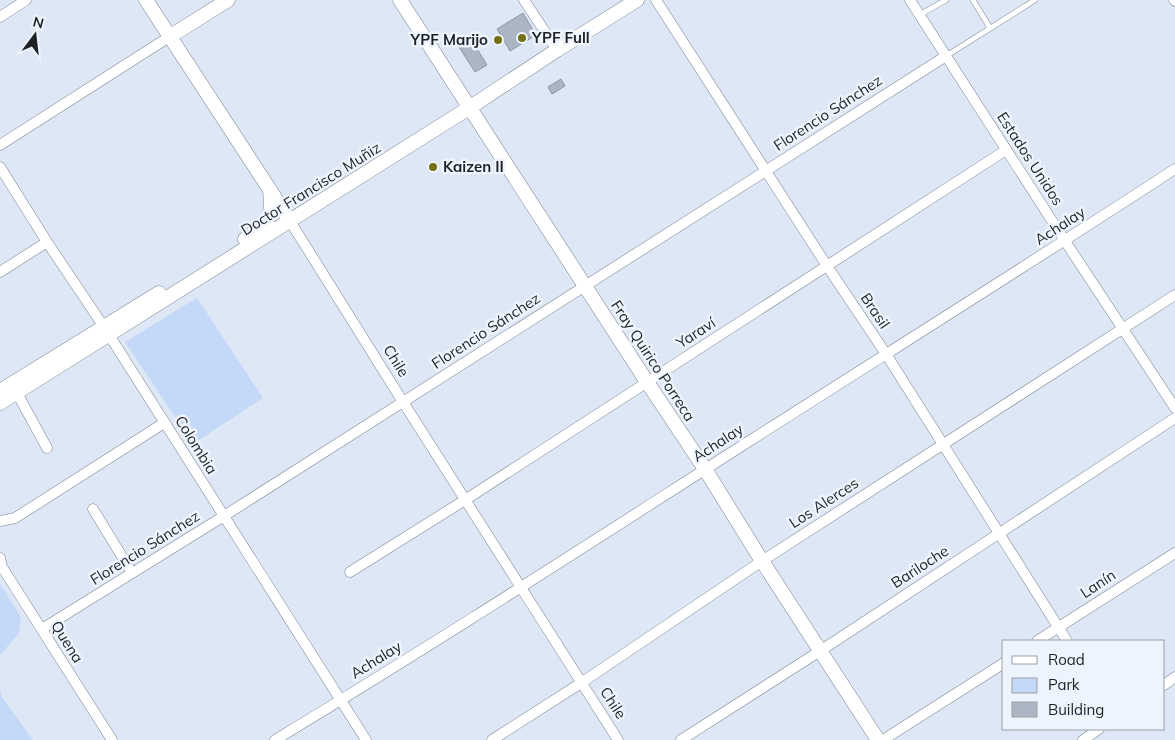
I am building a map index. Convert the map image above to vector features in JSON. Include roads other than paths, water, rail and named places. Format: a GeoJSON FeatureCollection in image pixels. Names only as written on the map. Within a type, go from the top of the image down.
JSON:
{"type":"FeatureCollection","features":[{"type":"Feature","properties":{"kind":"main road","name":"Chile"},"geometry":{"type":"LineString","coordinates":[[146,0],[290,221]]}},
{"type":"Feature","properties":{"kind":"main road"},"geometry":{"type":"LineString","coordinates":[[169,37],[228,0]]}},
{"type":"Feature","properties":{"kind":"main road","name":"Fray Quirico Porreca"},"geometry":{"type":"LineString","coordinates":[[400,0],[705,469],[878,740]]}},
{"type":"Feature","properties":{"kind":"main road","name":"Doctor Francisco Muñiz"},"geometry":{"type":"LineString","coordinates":[[0,392],[107,331],[290,221],[637,0]]}},
{"type":"Feature","properties":{"kind":"main road","name":"Doctor Francisco Muñiz"},"geometry":{"type":"LineString","coordinates":[[0,404],[256,232],[268,221],[272,206],[270,190]]}},
{"type":"Feature","properties":{"kind":"street"},"geometry":{"type":"LineString","coordinates":[[0,17],[26,0]]}},
{"type":"Feature","properties":{"kind":"street"},"geometry":{"type":"LineString","coordinates":[[524,0],[557,50]]}},
{"type":"Feature","properties":{"kind":"street","name":"Brasil"},"geometry":{"type":"LineString","coordinates":[[656,0],[827,266],[886,354],[1066,640]]}},
{"type":"Feature","properties":{"kind":"street","name":"Estados Unidos"},"geometry":{"type":"LineString","coordinates":[[910,0],[1175,408]]}},
{"type":"Feature","properties":{"kind":"street"},"geometry":{"type":"LineString","coordinates":[[0,145],[169,37]]}},
{"type":"Feature","properties":{"kind":"street","name":"Florencio Sánchez"},"geometry":{"type":"LineString","coordinates":[[42,629],[224,516],[946,56]]}},
{"type":"Feature","properties":{"kind":"street","name":"Yaraví"},"geometry":{"type":"LineString","coordinates":[[350,572],[465,500],[1006,150]]}},
{"type":"Feature","properties":{"kind":"street","name":"Colombia"},"geometry":{"type":"LineString","coordinates":[[0,167],[107,331],[366,740]]}},
{"type":"Feature","properties":{"kind":"street","name":"Achalay"},"geometry":{"type":"LineString","coordinates":[[275,740],[521,588],[1175,169]]}},
{"type":"Feature","properties":{"kind":"street","name":"Chile"},"geometry":{"type":"LineString","coordinates":[[290,221],[618,740]]}},
{"type":"Feature","properties":{"kind":"street"},"geometry":{"type":"LineString","coordinates":[[0,272],[48,242]]}},
{"type":"Feature","properties":{"kind":"street","name":"Los Alerces"},"geometry":{"type":"LineString","coordinates":[[492,740],[762,561],[1175,295]]}},
{"type":"Feature","properties":{"kind":"street"},"geometry":{"type":"LineString","coordinates":[[17,393],[47,448]]}},
{"type":"Feature","properties":{"kind":"street","name":"Bariloche"},"geometry":{"type":"LineString","coordinates":[[681,740],[1175,418]]}},
{"type":"Feature","properties":{"kind":"street"},"geometry":{"type":"LineString","coordinates":[[0,521],[15,518],[164,422]]}},
{"type":"Feature","properties":{"kind":"street"},"geometry":{"type":"LineString","coordinates":[[93,509],[132,573]]}},
{"type":"Feature","properties":{"kind":"street","name":"Lanín"},"geometry":{"type":"LineString","coordinates":[[1039,640],[1175,553]]}},
{"type":"Feature","properties":{"kind":"street","name":"Quena"},"geometry":{"type":"LineString","coordinates":[[0,558],[2,567],[112,740]]}},
{"type":"Feature","properties":{"kind":"street"},"geometry":{"type":"LineString","coordinates":[[883,740],[1002,664]]}},
{"type":"Feature","properties":{"kind":"street"},"geometry":{"type":"LineString","coordinates":[[1083,740],[1098,730]]}},
{"type":"Feature","properties":{"kind":"lane"},"geometry":{"type":"LineString","coordinates":[[919,14],[946,0]]}},
{"type":"Feature","properties":{"kind":"lane"},"geometry":{"type":"LineString","coordinates":[[973,0],[990,28]]}},
{"type":"Feature","properties":{"kind":"lane"},"geometry":{"type":"LineString","coordinates":[[946,56],[1035,0]]}},
{"type":"Feature","properties":{"kind":"place","name":"YPF Full"},"geometry":{"type":"Point","coordinates":[522,38]}},
{"type":"Feature","properties":{"kind":"place","name":"YPF Marijo"},"geometry":{"type":"Point","coordinates":[498,40]}},
{"type":"Feature","properties":{"kind":"place","name":"Kaizen II"},"geometry":{"type":"Point","coordinates":[433,167]}}]}
